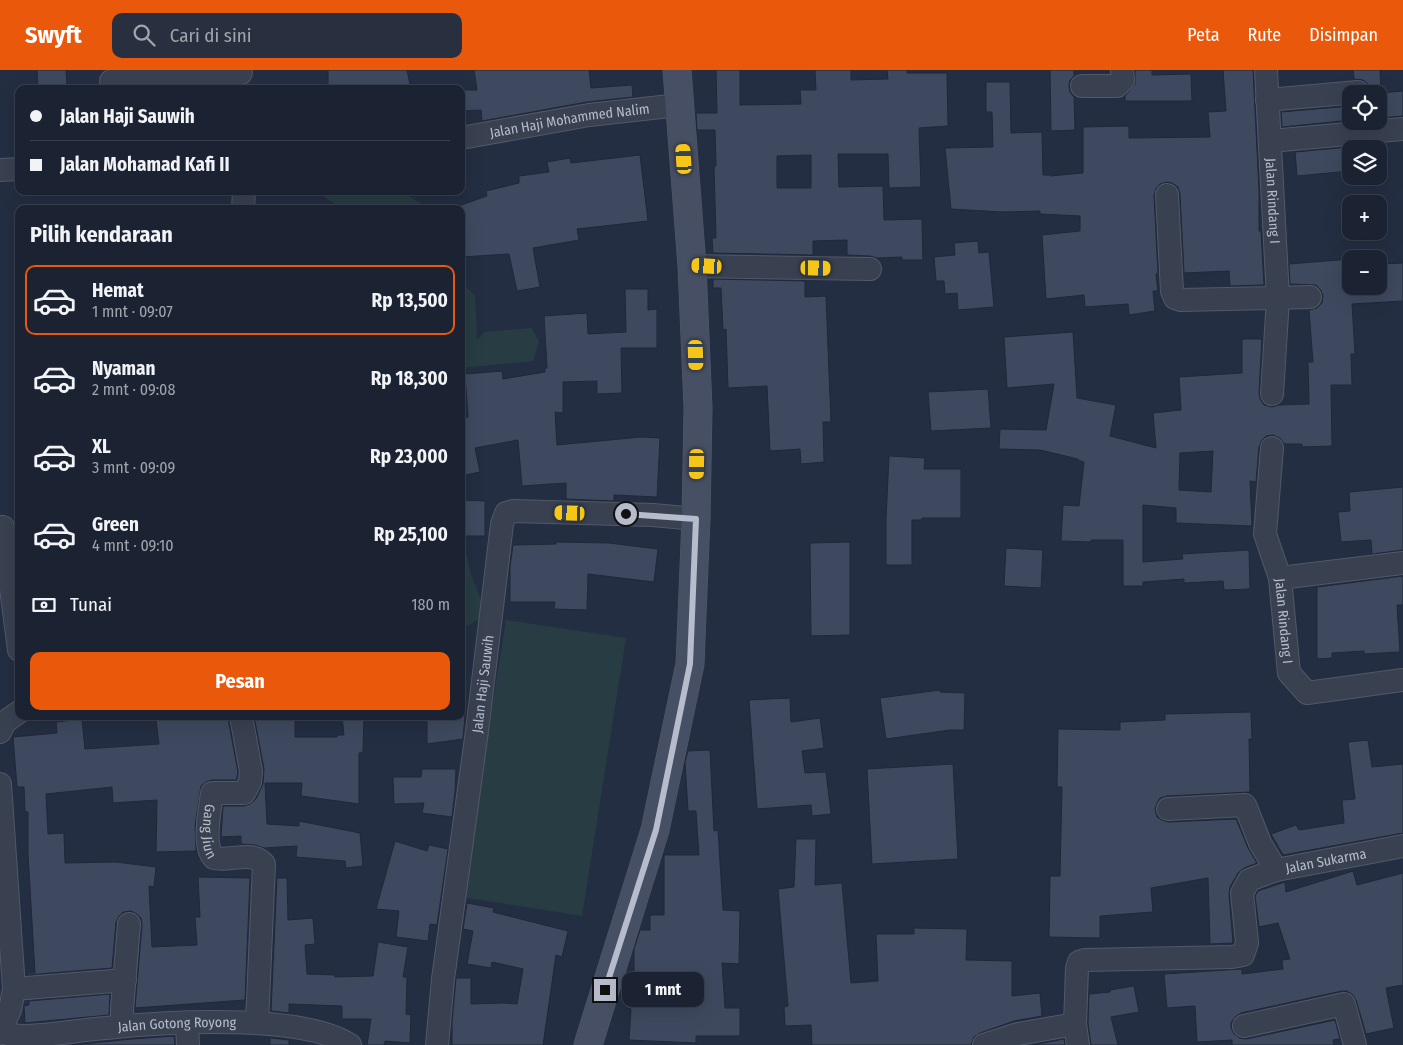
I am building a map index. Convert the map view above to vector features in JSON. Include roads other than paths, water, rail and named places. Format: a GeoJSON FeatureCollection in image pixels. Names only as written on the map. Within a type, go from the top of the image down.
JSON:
{"type":"FeatureCollection","features":[{"type":"Feature","properties":{"kind":"main road"},"geometry":{"type":"LineString","coordinates":[[588,1045],[656,830],[690,664],[687,518],[698,408],[692,266],[664,107],[677,70]]}},
{"type":"Feature","properties":{"kind":"street"},"geometry":{"type":"LineString","coordinates":[[1082,86],[1117,86],[1123,80],[1122,70]]}},
{"type":"Feature","properties":{"kind":"street"},"geometry":{"type":"LineString","coordinates":[[1266,70],[1270,141]]}},
{"type":"Feature","properties":{"kind":"street"},"geometry":{"type":"LineString","coordinates":[[111,81],[242,77]]}},
{"type":"Feature","properties":{"kind":"street"},"geometry":{"type":"LineString","coordinates":[[1267,100],[1342,93]]}},
{"type":"Feature","properties":{"kind":"street","name":"Jalan Haji Mohammed Nalim"},"geometry":{"type":"LineString","coordinates":[[465,137],[589,115],[664,107]]}},
{"type":"Feature","properties":{"kind":"street","name":"Jalan Rindang I"},"geometry":{"type":"LineString","coordinates":[[1272,394],[1278,298],[1270,141],[1403,129]]}},
{"type":"Feature","properties":{"kind":"street"},"geometry":{"type":"LineString","coordinates":[[0,170],[15,169]]}},
{"type":"Feature","properties":{"kind":"street"},"geometry":{"type":"LineString","coordinates":[[1167,195],[1172,291],[1175,298],[1181,300],[1310,297]]}},
{"type":"Feature","properties":{"kind":"street"},"geometry":{"type":"LineString","coordinates":[[692,266],[870,269]]}},
{"type":"Feature","properties":{"kind":"street","name":"Jalan Rindang I"},"geometry":{"type":"LineString","coordinates":[[1272,448],[1265,534],[1280,578],[1290,673],[1307,693],[1403,680]]}},
{"type":"Feature","properties":{"kind":"street","name":"Jalan Haji Sauwih"},"geometry":{"type":"LineString","coordinates":[[437,1045],[443,979],[477,730],[502,524],[506,513],[513,511],[653,515],[687,518]]}},
{"type":"Feature","properties":{"kind":"street"},"geometry":{"type":"LineString","coordinates":[[7,526],[15,609]]}},
{"type":"Feature","properties":{"kind":"street"},"geometry":{"type":"LineString","coordinates":[[1280,578],[1403,563]]}},
{"type":"Feature","properties":{"kind":"street"},"geometry":{"type":"LineString","coordinates":[[0,732],[5,722],[15,715]]}},
{"type":"Feature","properties":{"kind":"street","name":"Gang Jiun"},"geometry":{"type":"LineString","coordinates":[[241,720],[251,771],[250,782],[244,793],[212,793],[208,826],[210,850],[214,858],[249,858],[262,861],[264,864],[257,1023]]}},
{"type":"Feature","properties":{"kind":"street"},"geometry":{"type":"LineString","coordinates":[[0,784],[4,901],[14,989],[10,1010],[0,1032]]}},
{"type":"Feature","properties":{"kind":"street","name":"Jalan Sukarma"},"geometry":{"type":"LineString","coordinates":[[1168,810],[1245,805],[1260,843],[1276,870],[1403,846]]}},
{"type":"Feature","properties":{"kind":"street"},"geometry":{"type":"LineString","coordinates":[[984,1045],[1018,1034],[1077,1034],[1077,968],[1079,962],[1085,960],[1232,957],[1243,955],[1247,943],[1242,894],[1249,880],[1276,870]]}},
{"type":"Feature","properties":{"kind":"street"},"geometry":{"type":"LineString","coordinates":[[122,1026],[129,924]]}},
{"type":"Feature","properties":{"kind":"street"},"geometry":{"type":"LineString","coordinates":[[14,989],[125,980]]}},
{"type":"Feature","properties":{"kind":"street"},"geometry":{"type":"LineString","coordinates":[[1244,1026],[1344,1004],[1359,1045]]}},
{"type":"Feature","properties":{"kind":"street","name":"Jalan Gotong Royong"},"geometry":{"type":"LineString","coordinates":[[0,1032],[21,1036],[122,1026],[188,1034],[257,1023],[301,1028],[340,1038],[350,1045]]}}]}
